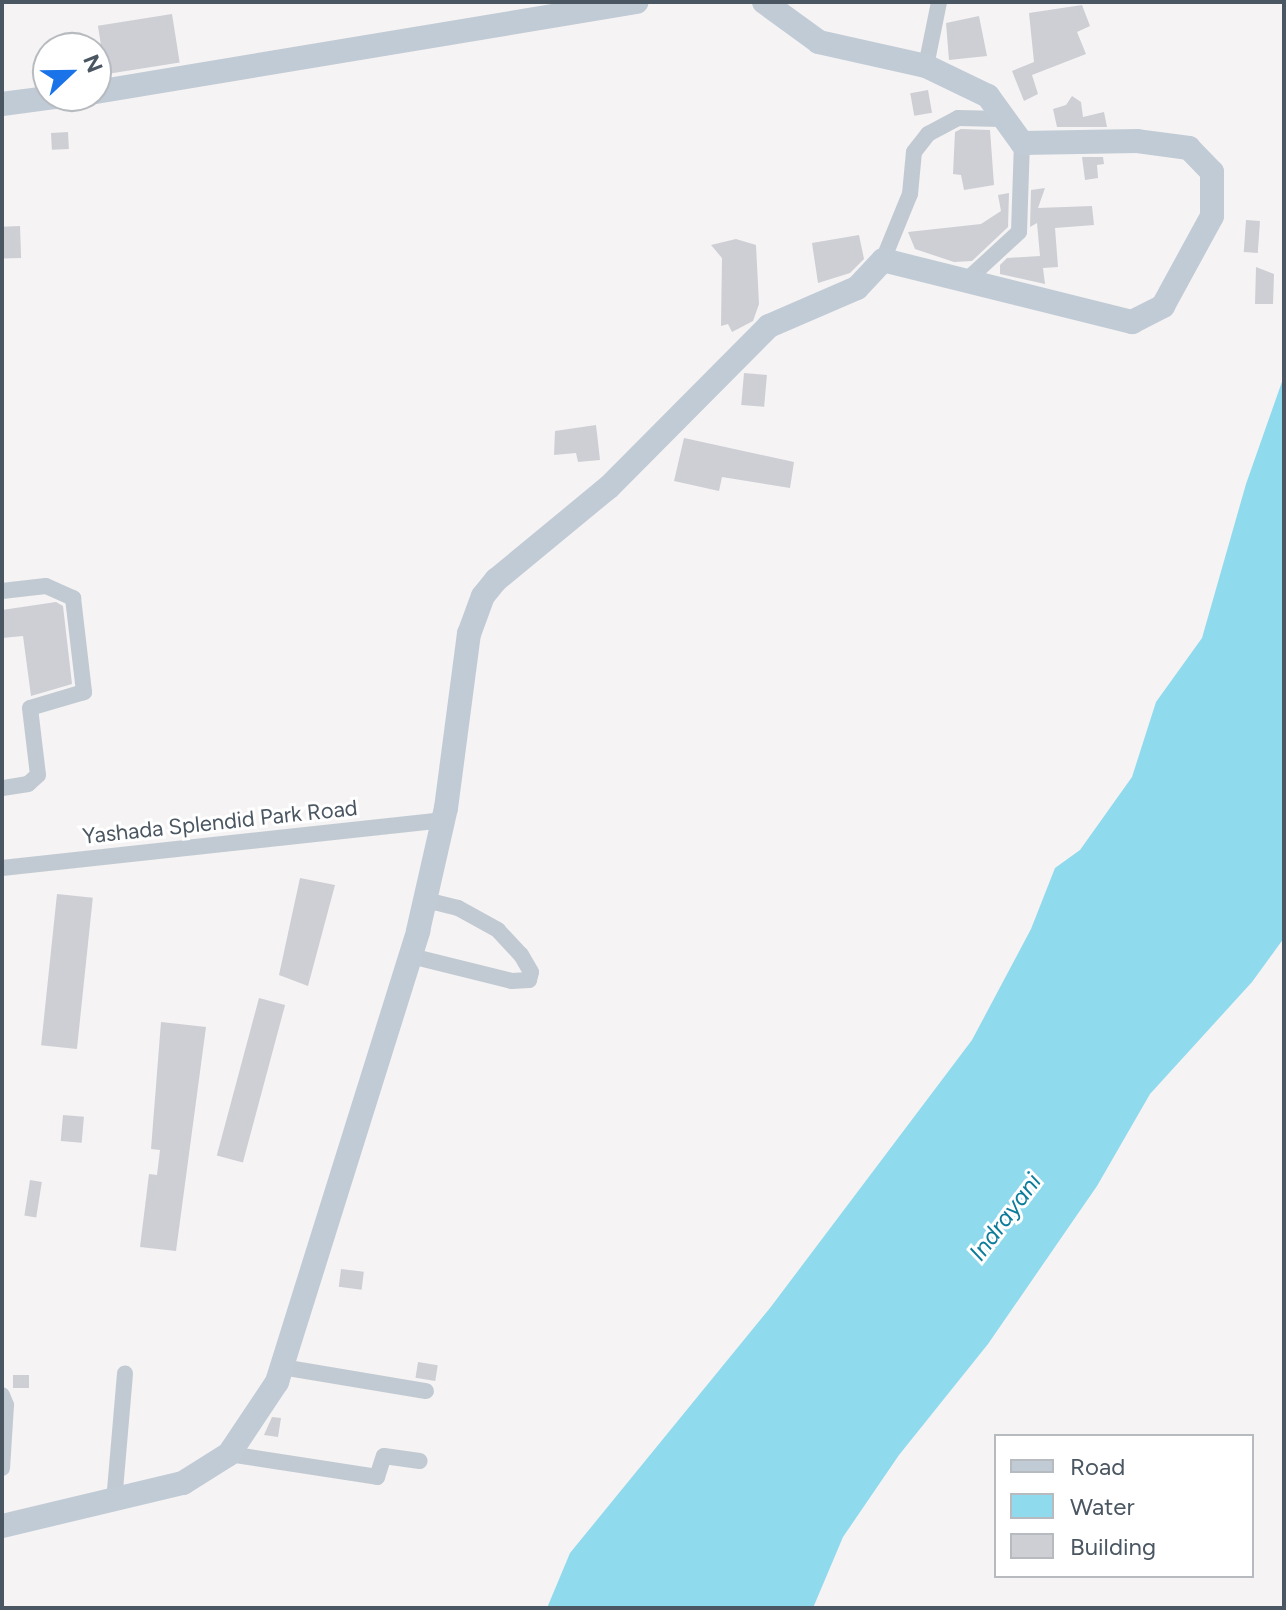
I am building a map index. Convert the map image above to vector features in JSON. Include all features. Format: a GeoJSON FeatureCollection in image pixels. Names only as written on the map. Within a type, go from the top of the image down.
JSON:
{"type":"FeatureCollection","features":[{"type":"Feature","properties":{"kind":"street"},"geometry":{"type":"LineString","coordinates":[[112,89],[637,2]]}},
{"type":"Feature","properties":{"kind":"street"},"geometry":{"type":"LineString","coordinates":[[764,2],[808,35],[838,50],[926,66],[988,96],[1022,143],[1019,232],[969,278]]}},
{"type":"Feature","properties":{"kind":"street"},"geometry":{"type":"LineString","coordinates":[[926,66],[939,2]]}},
{"type":"Feature","properties":{"kind":"street"},"geometry":{"type":"LineString","coordinates":[[2,104],[32,100]]}},
{"type":"Feature","properties":{"kind":"street"},"geometry":{"type":"LineString","coordinates":[[2,1526],[114,1502],[183,1483],[229,1454],[253,1425],[282,1367],[411,956],[444,820],[469,634],[483,596],[609,487],[769,326],[857,288],[883,260],[910,194],[914,152],[928,134],[958,118],[1002,119]]}},
{"type":"Feature","properties":{"kind":"street"},"geometry":{"type":"LineString","coordinates":[[883,260],[969,278],[1049,306],[1132,322],[1163,306],[1212,216],[1212,172],[1189,148],[1137,141],[1022,143]]}},
{"type":"Feature","properties":{"kind":"street"},"geometry":{"type":"LineString","coordinates":[[2,591],[46,586],[73,598],[84,692],[30,708],[38,775],[28,784],[2,788]]}},
{"type":"Feature","properties":{"kind":"street","name":"Yashada Splendid Park Road"},"geometry":{"type":"LineString","coordinates":[[2,868],[444,820]]}},
{"type":"Feature","properties":{"kind":"street"},"geometry":{"type":"LineString","coordinates":[[411,956],[506,980],[529,980],[531,972],[516,949],[478,917],[426,900]]}},
{"type":"Feature","properties":{"kind":"street"},"geometry":{"type":"LineString","coordinates":[[506,980],[516,949]]}},
{"type":"Feature","properties":{"kind":"street"},"geometry":{"type":"LineString","coordinates":[[282,1367],[426,1391]]}},
{"type":"Feature","properties":{"kind":"street"},"geometry":{"type":"LineString","coordinates":[[114,1502],[125,1373]]}},
{"type":"Feature","properties":{"kind":"street"},"geometry":{"type":"LineString","coordinates":[[2,1395],[6,1405],[2,1468]]}},
{"type":"Feature","properties":{"kind":"street"},"geometry":{"type":"LineString","coordinates":[[229,1454],[377,1477],[384,1456],[420,1461]]}},
{"type":"Feature","properties":{"kind":"water","name":"Indrayani"},"geometry":{"type":"Polygon","coordinates":[[[1284,376],[1284,938],[1252,982],[1150,1094],[1097,1186],[988,1344],[899,1455],[843,1537],[813,1608],[547,1608],[570,1553],[770,1308],[972,1040],[1031,929],[1055,868],[1080,850],[1132,777],[1156,702],[1202,638],[1246,484],[1284,376]]]}},
{"type":"Feature","properties":{"kind":"building"},"geometry":{"type":"Polygon","coordinates":[[[1082,5],[1090,26],[1077,32],[1086,54],[1032,75],[1038,94],[1024,101],[1012,71],[1034,62],[1029,13],[1082,5]]]}},
{"type":"Feature","properties":{"kind":"building"},"geometry":{"type":"Polygon","coordinates":[[[172,14],[180,62],[112,73],[112,32],[99,32],[98,26],[172,14]]]}},
{"type":"Feature","properties":{"kind":"building"},"geometry":{"type":"Polygon","coordinates":[[[979,16],[987,56],[949,60],[946,23],[979,16]]]}},
{"type":"Feature","properties":{"kind":"building"},"geometry":{"type":"Polygon","coordinates":[[[928,90],[932,113],[914,116],[910,93],[928,90]]]}},
{"type":"Feature","properties":{"kind":"building"},"geometry":{"type":"Polygon","coordinates":[[[1072,96],[1081,102],[1083,117],[1104,112],[1107,127],[1057,127],[1053,109],[1066,105],[1072,96]]]}},
{"type":"Feature","properties":{"kind":"building"},"geometry":{"type":"Polygon","coordinates":[[[961,129],[990,130],[994,185],[964,190],[961,175],[953,174],[955,132],[961,129]]]}},
{"type":"Feature","properties":{"kind":"building"},"geometry":{"type":"Polygon","coordinates":[[[68,132],[69,149],[52,150],[51,133],[68,132]]]}},
{"type":"Feature","properties":{"kind":"building"},"geometry":{"type":"Polygon","coordinates":[[[1082,157],[1103,157],[1104,164],[1097,165],[1098,178],[1085,180],[1082,157]]]}},
{"type":"Feature","properties":{"kind":"building"},"geometry":{"type":"Polygon","coordinates":[[[1045,188],[1038,208],[1092,206],[1094,225],[1055,228],[1058,267],[1043,268],[1045,284],[1000,274],[1000,265],[1007,258],[1040,256],[1037,223],[1030,227],[1031,190],[1045,188]]]}},
{"type":"Feature","properties":{"kind":"building"},"geometry":{"type":"Polygon","coordinates":[[[1009,193],[1008,227],[972,261],[954,262],[915,249],[908,232],[981,224],[1001,211],[998,195],[1009,193]]]}},
{"type":"Feature","properties":{"kind":"building"},"geometry":{"type":"Polygon","coordinates":[[[1246,220],[1260,221],[1258,253],[1244,252],[1246,220]]]}},
{"type":"Feature","properties":{"kind":"building"},"geometry":{"type":"Polygon","coordinates":[[[20,226],[21,258],[3,259],[2,227],[20,226]]]}},
{"type":"Feature","properties":{"kind":"building"},"geometry":{"type":"Polygon","coordinates":[[[859,235],[864,259],[850,273],[818,283],[812,243],[859,235]]]}},
{"type":"Feature","properties":{"kind":"building"},"geometry":{"type":"Polygon","coordinates":[[[736,239],[756,245],[759,304],[753,321],[732,332],[728,324],[721,326],[722,258],[711,245],[736,239]]]}},
{"type":"Feature","properties":{"kind":"building"},"geometry":{"type":"Polygon","coordinates":[[[1256,267],[1274,274],[1273,304],[1255,304],[1256,267]]]}},
{"type":"Feature","properties":{"kind":"building"},"geometry":{"type":"Polygon","coordinates":[[[744,373],[767,375],[764,407],[741,405],[744,373]]]}},
{"type":"Feature","properties":{"kind":"building"},"geometry":{"type":"Polygon","coordinates":[[[596,425],[600,460],[578,462],[576,453],[554,455],[555,431],[596,425]]]}},
{"type":"Feature","properties":{"kind":"building"},"geometry":{"type":"Polygon","coordinates":[[[684,438],[794,462],[790,488],[722,477],[719,491],[674,481],[684,438]]]}},
{"type":"Feature","properties":{"kind":"building"},"geometry":{"type":"Polygon","coordinates":[[[56,602],[63,606],[72,684],[31,696],[23,636],[2,638],[2,610],[56,602]]]}},
{"type":"Feature","properties":{"kind":"building"},"geometry":{"type":"Polygon","coordinates":[[[300,878],[335,885],[308,986],[279,975],[300,878]]]}},
{"type":"Feature","properties":{"kind":"building"},"geometry":{"type":"Polygon","coordinates":[[[57,894],[93,898],[77,1049],[41,1045],[57,894]]]}},
{"type":"Feature","properties":{"kind":"building"},"geometry":{"type":"Polygon","coordinates":[[[259,998],[285,1005],[243,1162],[217,1155],[259,998]]]}},
{"type":"Feature","properties":{"kind":"building"},"geometry":{"type":"Polygon","coordinates":[[[161,1022],[206,1027],[176,1251],[140,1247],[149,1174],[157,1175],[160,1150],[151,1149],[161,1022]]]}},
{"type":"Feature","properties":{"kind":"building"},"geometry":{"type":"Polygon","coordinates":[[[63,1115],[84,1117],[82,1143],[61,1141],[63,1115]]]}},
{"type":"Feature","properties":{"kind":"building"},"geometry":{"type":"Polygon","coordinates":[[[30,1180],[42,1182],[36,1217],[24,1216],[30,1180]]]}},
{"type":"Feature","properties":{"kind":"building"},"geometry":{"type":"Polygon","coordinates":[[[341,1269],[364,1272],[362,1290],[339,1287],[341,1269]]]}},
{"type":"Feature","properties":{"kind":"building"},"geometry":{"type":"Polygon","coordinates":[[[418,1362],[438,1365],[435,1381],[415,1378],[418,1362]]]}},
{"type":"Feature","properties":{"kind":"building"},"geometry":{"type":"Polygon","coordinates":[[[13,1375],[29,1375],[29,1388],[13,1388],[13,1375]]]}},
{"type":"Feature","properties":{"kind":"building"},"geometry":{"type":"Polygon","coordinates":[[[272,1417],[281,1418],[278,1437],[264,1435],[272,1417]]]}}]}
